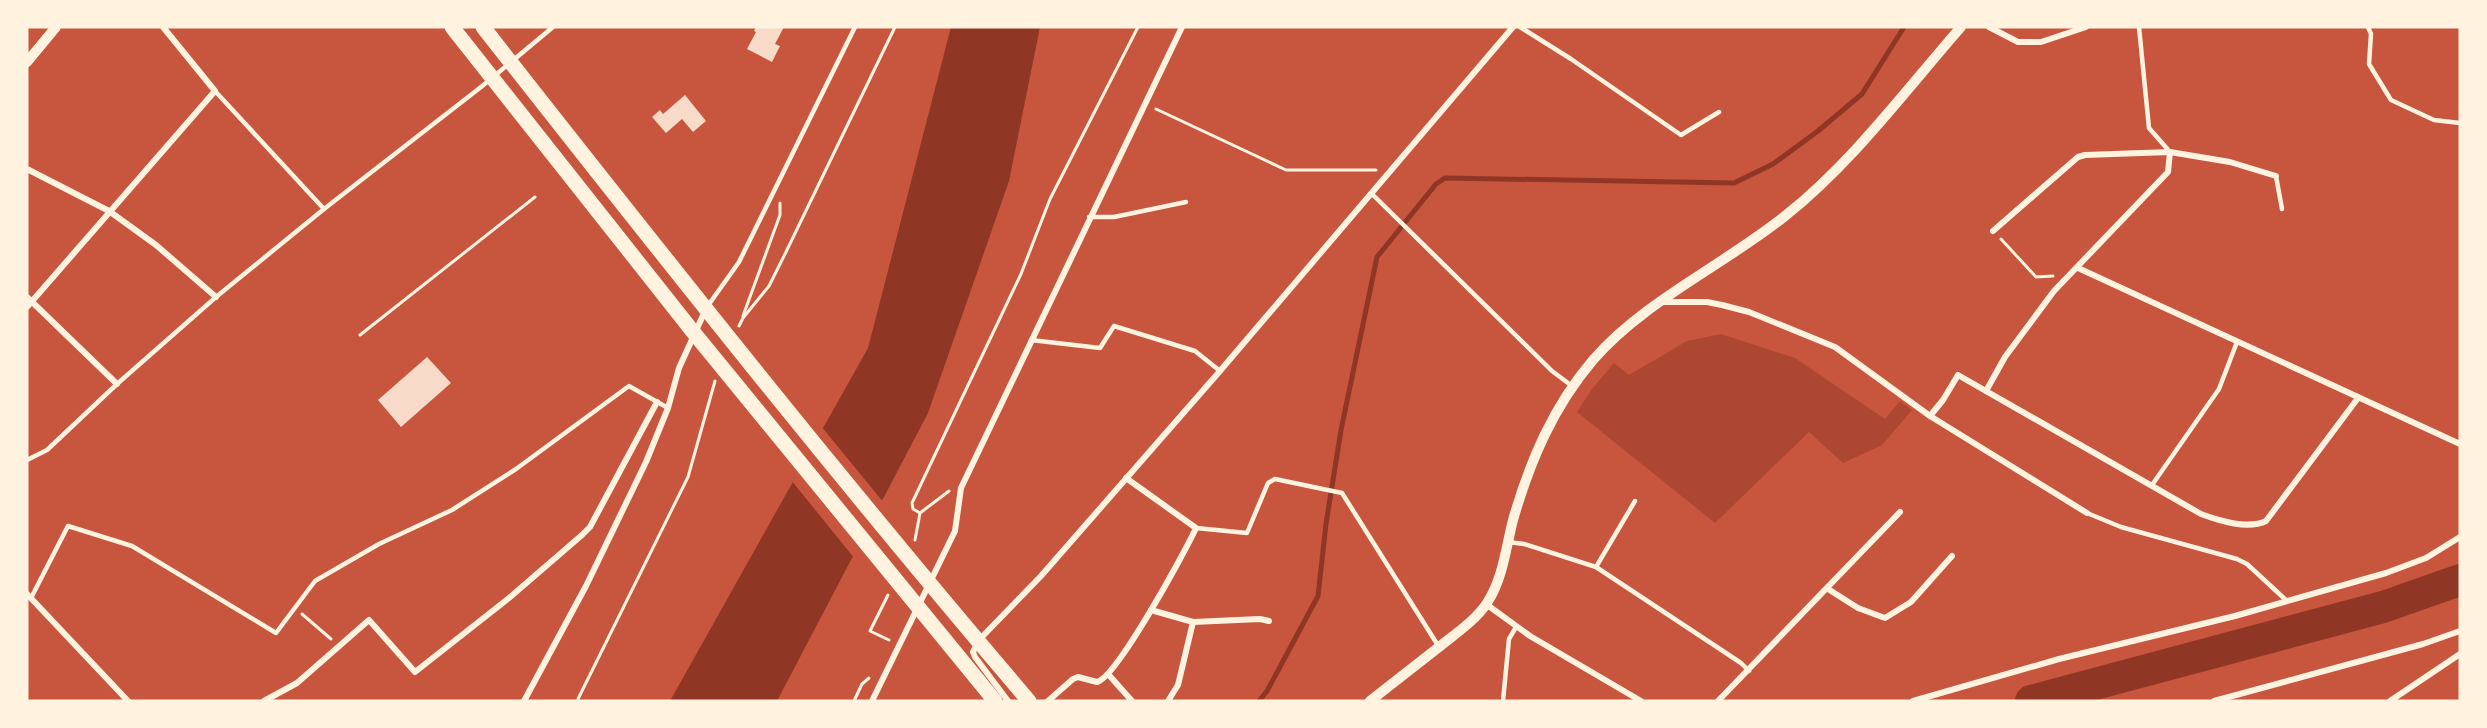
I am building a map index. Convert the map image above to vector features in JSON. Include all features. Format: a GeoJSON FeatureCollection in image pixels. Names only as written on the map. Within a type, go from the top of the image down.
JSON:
{"type":"FeatureCollection","features":[{"type":"Feature","properties":{"kind":"highway"},"geometry":{"type":"LineString","coordinates":[[452,27],[694,333],[995,701]]}},
{"type":"Feature","properties":{"kind":"highway"},"geometry":{"type":"LineString","coordinates":[[483,27],[719,326],[917,569],[1029,701]]}},
{"type":"Feature","properties":{"kind":"street"},"geometry":{"type":"LineString","coordinates":[[27,62],[56,27]]}},
{"type":"Feature","properties":{"kind":"street"},"geometry":{"type":"LineString","coordinates":[[117,384],[29,302],[215,92],[163,27]]}},
{"type":"Feature","properties":{"kind":"street"},"geometry":{"type":"LineString","coordinates":[[872,701],[919,609],[955,531],[961,488],[1143,103],[1182,27]]}},
{"type":"Feature","properties":{"kind":"street"},"geometry":{"type":"LineString","coordinates":[[1008,701],[975,657],[973,652],[978,641],[1041,576],[1220,371],[1513,27]]}},
{"type":"Feature","properties":{"kind":"street"},"geometry":{"type":"LineString","coordinates":[[1370,701],[1465,626],[1486,604],[1499,574],[1534,454],[1572,387],[1613,339],[1662,302],[1760,235],[1822,184],[1961,27]]}},
{"type":"Feature","properties":{"kind":"street"},"geometry":{"type":"LineString","coordinates":[[1989,27],[2018,42],[2041,42],[2086,27]]}},
{"type":"Feature","properties":{"kind":"street"},"geometry":{"type":"LineString","coordinates":[[1993,231],[2078,158],[2085,155],[2170,152],[2230,162],[2276,176]]}},
{"type":"Feature","properties":{"kind":"street"},"geometry":{"type":"LineString","coordinates":[[1986,391],[2005,357],[2054,291],[2168,172],[2170,152]]}},
{"type":"Feature","properties":{"kind":"street"},"geometry":{"type":"LineString","coordinates":[[27,169],[109,211],[156,245],[216,297]]}},
{"type":"Feature","properties":{"kind":"street"},"geometry":{"type":"LineString","coordinates":[[2078,268],[2460,444]]}},
{"type":"Feature","properties":{"kind":"street"},"geometry":{"type":"LineString","coordinates":[[1662,302],[1707,302],[1749,312],[1835,347],[1930,417],[2087,513]]}},
{"type":"Feature","properties":{"kind":"street"},"geometry":{"type":"LineString","coordinates":[[524,701],[586,586],[646,462],[668,408],[679,368],[706,309]]}},
{"type":"Feature","properties":{"kind":"street"},"geometry":{"type":"LineString","coordinates":[[1930,417],[1958,375],[2216,520],[2259,525],[2266,521],[2358,398]]}},
{"type":"Feature","properties":{"kind":"street"},"geometry":{"type":"LineString","coordinates":[[264,701],[297,683],[369,620],[415,672],[508,598],[590,527],[657,402]]}},
{"type":"Feature","properties":{"kind":"street"},"geometry":{"type":"LineString","coordinates":[[1048,701],[1078,677],[1097,682],[1108,674],[1151,610],[1196,528],[1126,478]]}},
{"type":"Feature","properties":{"kind":"street"},"geometry":{"type":"LineString","coordinates":[[1718,701],[1900,513]]}},
{"type":"Feature","properties":{"kind":"street"},"geometry":{"type":"LineString","coordinates":[[1912,701],[2059,659],[2287,601],[2406,566],[2426,558],[2460,537]]}},
{"type":"Feature","properties":{"kind":"street"},"geometry":{"type":"LineString","coordinates":[[1828,589],[1858,608],[1885,618],[1911,602],[1952,556]]}},
{"type":"Feature","properties":{"kind":"street"},"geometry":{"type":"LineString","coordinates":[[29,596],[128,701]]}},
{"type":"Feature","properties":{"kind":"street"},"geometry":{"type":"LineString","coordinates":[[1486,604],[1515,627],[1641,701]]}},
{"type":"Feature","properties":{"kind":"street"},"geometry":{"type":"LineString","coordinates":[[1151,610],[1193,622],[1260,619],[1269,621]]}},
{"type":"Feature","properties":{"kind":"street"},"geometry":{"type":"LineString","coordinates":[[1168,701],[1178,685],[1193,622]]}},
{"type":"Feature","properties":{"kind":"street"},"geometry":{"type":"LineString","coordinates":[[2214,701],[2423,644],[2460,631]]}},
{"type":"Feature","properties":{"kind":"street"},"geometry":{"type":"LineString","coordinates":[[2390,701],[2460,654]]}},
{"type":"Feature","properties":{"kind":"street"},"geometry":{"type":"LineString","coordinates":[[1108,674],[1132,701]]}},
{"type":"Feature","properties":{"kind":"lane"},"geometry":{"type":"LineString","coordinates":[[27,460],[47,450],[117,384],[216,297],[553,27]]}},
{"type":"Feature","properties":{"kind":"lane"},"geometry":{"type":"LineString","coordinates":[[706,309],[739,262],[855,27]]}},
{"type":"Feature","properties":{"kind":"lane"},"geometry":{"type":"LineString","coordinates":[[1520,27],[1571,59],[1681,135],[1719,112]]}},
{"type":"Feature","properties":{"kind":"lane"},"geometry":{"type":"LineString","coordinates":[[2139,27],[2149,128],[2170,152]]}},
{"type":"Feature","properties":{"kind":"lane"},"geometry":{"type":"LineString","coordinates":[[2368,27],[2372,34],[2368,64],[2391,100],[2434,120],[2460,123]]}},
{"type":"Feature","properties":{"kind":"lane"},"geometry":{"type":"LineString","coordinates":[[215,92],[324,209]]}},
{"type":"Feature","properties":{"kind":"lane"},"geometry":{"type":"LineString","coordinates":[[2276,176],[2283,209]]}},
{"type":"Feature","properties":{"kind":"lane"},"geometry":{"type":"LineString","coordinates":[[1371,193],[1552,371],[1572,387]]}},
{"type":"Feature","properties":{"kind":"lane"},"geometry":{"type":"LineString","coordinates":[[1089,217],[1114,217],[1186,202]]}},
{"type":"Feature","properties":{"kind":"lane"},"geometry":{"type":"LineString","coordinates":[[1031,340],[1100,348],[1114,326],[1195,351],[1220,371]]}},
{"type":"Feature","properties":{"kind":"lane"},"geometry":{"type":"LineString","coordinates":[[2152,485],[2218,389],[2237,342]]}},
{"type":"Feature","properties":{"kind":"lane"},"geometry":{"type":"LineString","coordinates":[[29,596],[68,526],[132,546],[276,633],[315,581],[379,544],[452,510],[516,469],[629,386],[668,408]]}},
{"type":"Feature","properties":{"kind":"lane"},"geometry":{"type":"LineString","coordinates":[[1196,528],[1247,533],[1268,483],[1275,479],[1342,493],[1439,647]]}},
{"type":"Feature","properties":{"kind":"lane"},"geometry":{"type":"LineString","coordinates":[[1596,567],[1635,501]]}},
{"type":"Feature","properties":{"kind":"lane"},"geometry":{"type":"LineString","coordinates":[[2087,513],[2121,528],[2237,559],[2247,564],[2287,601]]}},
{"type":"Feature","properties":{"kind":"lane"},"geometry":{"type":"LineString","coordinates":[[1508,542],[1524,544],[1596,567],[1741,663],[1749,671]]}},
{"type":"Feature","properties":{"kind":"lane"},"geometry":{"type":"LineString","coordinates":[[1503,701],[1509,639],[1515,627]]}},
{"type":"Feature","properties":{"kind":"path"},"geometry":{"type":"LineString","coordinates":[[742,318],[773,278],[895,27]]}},
{"type":"Feature","properties":{"kind":"path"},"geometry":{"type":"LineString","coordinates":[[953,489],[943,494],[920,513],[914,509],[912,503],[1021,274],[1047,207],[1138,27]]}},
{"type":"Feature","properties":{"kind":"path"},"geometry":{"type":"LineString","coordinates":[[1143,103],[1286,170],[1390,170]]}},
{"type":"Feature","properties":{"kind":"path"},"geometry":{"type":"LineString","coordinates":[[738,328],[780,215],[780,200],[775,193]]}},
{"type":"Feature","properties":{"kind":"path"},"geometry":{"type":"LineString","coordinates":[[360,335],[535,197]]}},
{"type":"Feature","properties":{"kind":"path"},"geometry":{"type":"LineString","coordinates":[[1993,231],[2036,277],[2070,276]]}},
{"type":"Feature","properties":{"kind":"path"},"geometry":{"type":"LineString","coordinates":[[577,701],[688,477],[716,378]]}},
{"type":"Feature","properties":{"kind":"path"},"geometry":{"type":"LineString","coordinates":[[295,608],[340,646]]}},
{"type":"Feature","properties":{"kind":"path"},"geometry":{"type":"LineString","coordinates":[[870,632],[890,640]]}},
{"type":"Feature","properties":{"kind":"path"},"geometry":{"type":"LineString","coordinates":[[854,701],[862,684],[876,672]]}},
{"type":"Feature","properties":{"kind":"shaded area"},"geometry":{"type":"Polygon","coordinates":[[[951,27],[1040,27],[1009,181],[928,413],[777,701],[670,701],[868,348],[951,27]]]}},
{"type":"Feature","properties":{"kind":"shaded area"},"geometry":{"type":"Polygon","coordinates":[[[1721,334],[1795,358],[1885,419],[1900,401],[1912,410],[1882,445],[1843,463],[1809,432],[1715,523],[1577,412],[1592,389],[1614,363],[1629,375],[1687,341],[1721,334]]]}},
{"type":"Feature","properties":{"kind":"pier"},"geometry":{"type":"Polygon","coordinates":[[[821,426],[884,503],[855,559],[791,480],[821,426]]]}},
{"type":"Feature","properties":{"kind":"building"},"geometry":{"type":"Polygon","coordinates":[[[756,27],[784,27],[775,44],[780,46],[772,62],[747,49],[756,32],[754,31],[756,27]]]}},
{"type":"Feature","properties":{"kind":"building"},"geometry":{"type":"Polygon","coordinates":[[[685,95],[706,121],[693,132],[682,119],[666,133],[652,117],[660,110],[663,114],[685,95]]]}},
{"type":"Feature","properties":{"kind":"building"},"geometry":{"type":"Polygon","coordinates":[[[427,357],[451,383],[401,427],[378,400],[427,357]]]}},
{"type":"Feature","properties":{"kind":"waterway"},"geometry":{"type":"LineString","coordinates":[[1259,701],[1267,691],[1318,596],[1326,524],[1341,430],[1377,257],[1436,184],[1445,178],[1734,183],[1773,164],[1818,131],[1862,94],[1904,27]]}},
{"type":"Feature","properties":{"kind":"waterway"},"geometry":{"type":"LineString","coordinates":[[2031,701],[2383,607],[2460,580]]}}]}
